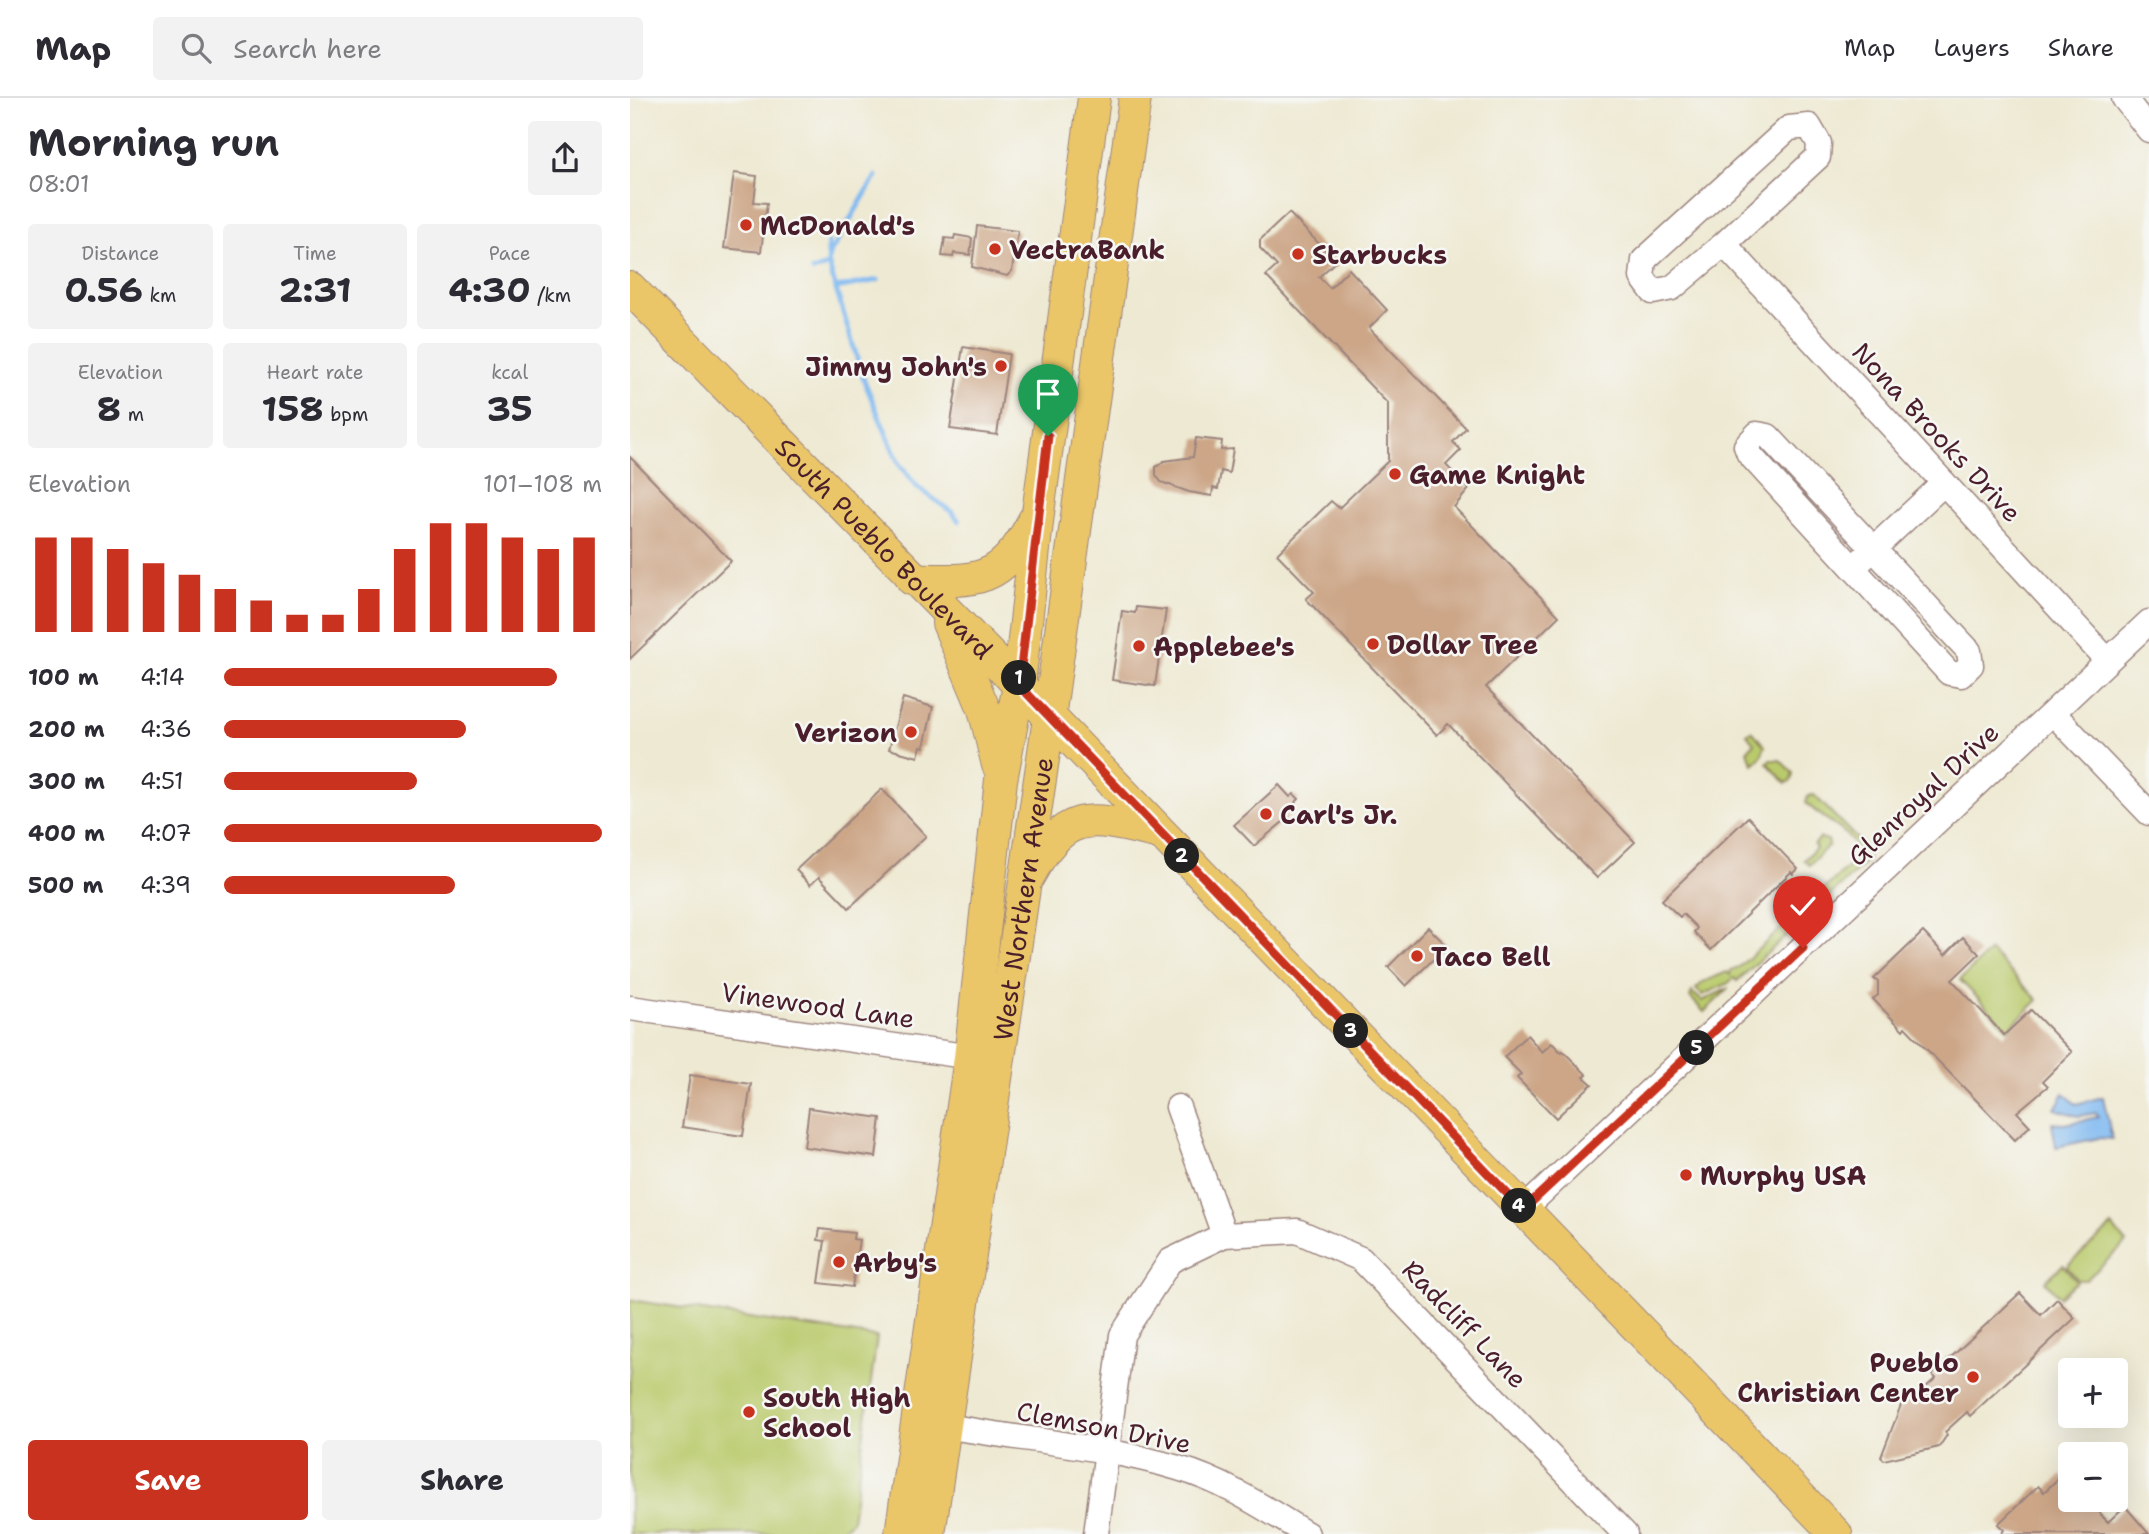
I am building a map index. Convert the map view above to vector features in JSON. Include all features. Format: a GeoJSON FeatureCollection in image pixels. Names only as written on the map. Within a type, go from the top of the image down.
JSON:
{"type":"FeatureCollection","features":[{"type":"Feature","properties":{"kind":"main road","name":"West Northern Avenue"},"geometry":{"type":"LineString","coordinates":[[929,1534],[931,1424],[983,1059],[1001,780],[1019,685],[1038,513],[1094,98]]}},
{"type":"Feature","properties":{"kind":"main road","name":"West Northern Avenue"},"geometry":{"type":"LineString","coordinates":[[983,1059],[1024,884],[1135,98]]}},
{"type":"Feature","properties":{"kind":"main road"},"geometry":{"type":"LineString","coordinates":[[1082,180],[1094,233],[1115,243]]}},
{"type":"Feature","properties":{"kind":"main road","name":"South Pueblo Boulevard"},"geometry":{"type":"LineString","coordinates":[[630,288],[912,579],[1019,685],[1836,1534]]}},
{"type":"Feature","properties":{"kind":"main road"},"geometry":{"type":"LineString","coordinates":[[912,579],[963,581],[985,578],[1004,564],[1018,547],[1038,513]]}},
{"type":"Feature","properties":{"kind":"main road"},"geometry":{"type":"LineString","coordinates":[[942,609],[984,709],[1001,780]]}},
{"type":"Feature","properties":{"kind":"main road"},"geometry":{"type":"LineString","coordinates":[[1024,884],[1041,853],[1075,824],[1091,819],[1160,833]]}},
{"type":"Feature","properties":{"kind":"main road","name":"West Northern Avenue"},"geometry":{"type":"LineString","coordinates":[[901,1534],[931,1424]]}},
{"type":"Feature","properties":{"kind":"street"},"geometry":{"type":"LineString","coordinates":[[2130,100],[2149,130]]}},
{"type":"Feature","properties":{"kind":"street"},"geometry":{"type":"LineString","coordinates":[[1809,126],[1819,143],[1818,157],[1724,244],[1672,288],[1653,292],[1642,277],[1644,260],[1779,137],[1789,128],[1809,126]]}},
{"type":"Feature","properties":{"kind":"street","name":"Nona Brooks Drive"},"geometry":{"type":"LineString","coordinates":[[1724,244],[2107,660]]}},
{"type":"Feature","properties":{"kind":"street"},"geometry":{"type":"LineString","coordinates":[[1757,434],[1768,436],[1969,651],[1972,665],[1961,675],[1949,673],[1853,568],[1749,454],[1746,446],[1757,434]]}},
{"type":"Feature","properties":{"kind":"street"},"geometry":{"type":"LineString","coordinates":[[1853,568],[1944,483]]}},
{"type":"Feature","properties":{"kind":"street","name":"Glenroyal Drive"},"geometry":{"type":"LineString","coordinates":[[1523,1210],[2149,622]]}},
{"type":"Feature","properties":{"kind":"street"},"geometry":{"type":"LineString","coordinates":[[2053,713],[2149,813]]}},
{"type":"Feature","properties":{"kind":"street","name":"Vinewood Lane"},"geometry":{"type":"LineString","coordinates":[[630,1008],[983,1059]]}},
{"type":"Feature","properties":{"kind":"street"},"geometry":{"type":"LineString","coordinates":[[1178,1107],[1224,1235]]}},
{"type":"Feature","properties":{"kind":"street","name":"Radcliff Lane"},"geometry":{"type":"LineString","coordinates":[[1096,1534],[1122,1335],[1170,1261],[1224,1235],[1297,1231],[1361,1259],[1625,1534]]}},
{"type":"Feature","properties":{"kind":"street","name":"Clemson Drive"},"geometry":{"type":"LineString","coordinates":[[931,1424],[1108,1452],[1179,1468],[1223,1485],[1307,1534]]}},
{"type":"Feature","properties":{"kind":"green space"},"geometry":{"type":"Polygon","coordinates":[[[1752,731],[1765,746],[1761,757],[1753,764],[1747,751],[1754,743],[1747,734],[1752,731]]]}},
{"type":"Feature","properties":{"kind":"green space"},"geometry":{"type":"Polygon","coordinates":[[[1770,760],[1780,760],[1793,773],[1791,781],[1786,783],[1767,763],[1770,760]]]}},
{"type":"Feature","properties":{"kind":"green space"},"geometry":{"type":"Polygon","coordinates":[[[1814,795],[1868,850],[1868,861],[1737,981],[1734,978],[1702,995],[1696,989],[1703,982],[1727,972],[1730,975],[1731,970],[1739,967],[1859,857],[1853,841],[1806,803],[1808,796],[1814,795]]]}},
{"type":"Feature","properties":{"kind":"green space"},"geometry":{"type":"Polygon","coordinates":[[[1820,838],[1828,840],[1829,845],[1809,865],[1804,860],[1816,848],[1814,845],[1820,838]]]}},
{"type":"Feature","properties":{"kind":"green space"},"geometry":{"type":"Polygon","coordinates":[[[1990,951],[2038,1000],[2008,1029],[1960,980],[1990,951]]]}},
{"type":"Feature","properties":{"kind":"green space"},"geometry":{"type":"Polygon","coordinates":[[[1729,988],[1704,1012],[1690,997],[1692,992],[1702,1001],[1729,988]]]}},
{"type":"Feature","properties":{"kind":"green space"},"geometry":{"type":"Polygon","coordinates":[[[2112,1226],[2126,1243],[2086,1280],[2078,1280],[2067,1267],[2112,1226]]]}},
{"type":"Feature","properties":{"kind":"green space"},"geometry":{"type":"Polygon","coordinates":[[[2063,1265],[2077,1281],[2059,1297],[2045,1281],[2063,1265]]]}},
{"type":"Feature","properties":{"kind":"green space","name":"South High School"},"geometry":{"type":"Polygon","coordinates":[[[630,1300],[877,1337],[852,1521],[836,1534],[630,1534],[630,1300]]]}},
{"type":"Feature","properties":{"kind":"water"},"geometry":{"type":"Polygon","coordinates":[[[2064,1093],[2076,1104],[2103,1097],[2112,1139],[2099,1138],[2056,1147],[2052,1123],[2065,1124],[2098,1117],[2096,1113],[2078,1116],[2055,1109],[2064,1093]]]}},
{"type":"Feature","properties":{"kind":"building","name":"McDonald's"},"geometry":{"type":"Polygon","coordinates":[[[734,173],[757,176],[754,202],[767,203],[761,252],[724,248],[734,173]]]}},
{"type":"Feature","properties":{"kind":"building"},"geometry":{"type":"Polygon","coordinates":[[[1289,213],[1336,261],[1319,277],[1330,288],[1349,269],[1387,310],[1369,328],[1466,428],[1453,442],[1461,450],[1446,465],[1469,489],[1454,507],[1559,616],[1486,687],[1635,842],[1597,878],[1448,724],[1437,735],[1306,599],[1314,592],[1277,554],[1331,501],[1339,508],[1388,461],[1388,404],[1266,276],[1277,266],[1260,248],[1260,240],[1289,213]]]}},
{"type":"Feature","properties":{"kind":"building","name":"VectraBank"},"geometry":{"type":"Polygon","coordinates":[[[977,226],[1018,231],[1012,271],[1007,276],[972,267],[977,226]]]}},
{"type":"Feature","properties":{"kind":"building"},"geometry":{"type":"Polygon","coordinates":[[[955,235],[972,238],[970,255],[954,253],[953,257],[942,256],[945,238],[954,239],[955,235]]]}},
{"type":"Feature","properties":{"kind":"building"},"geometry":{"type":"Polygon","coordinates":[[[963,347],[1009,354],[997,435],[950,429],[963,347]]]}},
{"type":"Feature","properties":{"kind":"building"},"geometry":{"type":"Polygon","coordinates":[[[1196,438],[1222,441],[1221,450],[1233,449],[1229,473],[1221,471],[1218,489],[1213,488],[1212,496],[1189,492],[1161,482],[1156,475],[1156,467],[1164,461],[1193,457],[1196,438]]]}},
{"type":"Feature","properties":{"kind":"building"},"geometry":{"type":"Polygon","coordinates":[[[630,457],[731,561],[630,659],[630,457]]]}},
{"type":"Feature","properties":{"kind":"building","name":"Applebee's"},"geometry":{"type":"Polygon","coordinates":[[[1136,607],[1166,610],[1155,686],[1112,680],[1122,611],[1135,613],[1136,607]]]}},
{"type":"Feature","properties":{"kind":"building","name":"Verizon"},"geometry":{"type":"Polygon","coordinates":[[[903,698],[933,707],[924,747],[921,746],[918,757],[889,749],[903,698]]]}},
{"type":"Feature","properties":{"kind":"building","name":"Carl's Jr."},"geometry":{"type":"Polygon","coordinates":[[[1279,785],[1290,797],[1294,794],[1299,799],[1285,812],[1289,817],[1254,846],[1234,825],[1279,785]]]}},
{"type":"Feature","properties":{"kind":"building"},"geometry":{"type":"Polygon","coordinates":[[[882,789],[926,836],[849,908],[819,877],[810,885],[796,870],[882,789]]]}},
{"type":"Feature","properties":{"kind":"building"},"geometry":{"type":"Polygon","coordinates":[[[1748,817],[1798,869],[1793,874],[1791,872],[1711,950],[1694,932],[1697,928],[1683,914],[1680,917],[1662,900],[1748,817]]]}},
{"type":"Feature","properties":{"kind":"building","name":"Taco Bell"},"geometry":{"type":"Polygon","coordinates":[[[1428,927],[1447,946],[1406,986],[1388,967],[1428,927]]]}},
{"type":"Feature","properties":{"kind":"building"},"geometry":{"type":"Polygon","coordinates":[[[1923,932],[1945,955],[1963,937],[1979,954],[1952,980],[2004,1035],[2031,1010],[2072,1052],[2043,1081],[2048,1086],[2017,1112],[2030,1126],[2015,1140],[1905,1027],[1903,1030],[1873,999],[1878,995],[1878,982],[1874,979],[1923,932]]]}},
{"type":"Feature","properties":{"kind":"building"},"geometry":{"type":"Polygon","coordinates":[[[1527,1035],[1542,1052],[1552,1043],[1563,1051],[1587,1075],[1584,1077],[1592,1084],[1556,1118],[1517,1078],[1521,1074],[1504,1057],[1527,1035]]]}},
{"type":"Feature","properties":{"kind":"building"},"geometry":{"type":"Polygon","coordinates":[[[690,1075],[751,1084],[743,1136],[682,1127],[690,1075]]]}},
{"type":"Feature","properties":{"kind":"building"},"geometry":{"type":"Polygon","coordinates":[[[809,1108],[881,1118],[876,1157],[804,1147],[809,1108]]]}},
{"type":"Feature","properties":{"kind":"building","name":"Arby's"},"geometry":{"type":"Polygon","coordinates":[[[820,1229],[854,1233],[853,1239],[859,1240],[852,1287],[819,1283],[825,1241],[818,1240],[820,1229]]]}},
{"type":"Feature","properties":{"kind":"building","name":"Pueblo Christian Center"},"geometry":{"type":"Polygon","coordinates":[[[2020,1293],[2041,1315],[2057,1299],[2075,1318],[1970,1416],[1967,1412],[1945,1432],[1947,1435],[1939,1447],[1884,1460],[1881,1457],[1901,1405],[1912,1395],[1914,1398],[1936,1378],[1932,1375],[2020,1293]]]}},
{"type":"Feature","properties":{"kind":"building"},"geometry":{"type":"Polygon","coordinates":[[[2058,1479],[2058,1512],[2098,1512],[2108,1522],[2119,1512],[2128,1512],[2128,1510],[2149,1534],[2001,1534],[2004,1530],[1998,1524],[2038,1486],[2044,1492],[2058,1479]]]}},
{"type":"Feature","properties":{"kind":"waterway"},"geometry":{"type":"LineString","coordinates":[[876,176],[829,255],[828,263],[863,378],[899,464],[918,488],[952,512],[959,521]]}},
{"type":"Feature","properties":{"kind":"waterway"},"geometry":{"type":"LineString","coordinates":[[828,242],[828,256]]}},
{"type":"Feature","properties":{"kind":"waterway"},"geometry":{"type":"LineString","coordinates":[[813,271],[829,265]]}},
{"type":"Feature","properties":{"kind":"waterway"},"geometry":{"type":"LineString","coordinates":[[836,288],[878,280]]}},
{"type":"Feature","properties":{"kind":"place","name":"McDonald's"},"geometry":{"type":"Point","coordinates":[746,225]}},
{"type":"Feature","properties":{"kind":"place","name":"VectraBank"},"geometry":{"type":"Point","coordinates":[995,249]}},
{"type":"Feature","properties":{"kind":"place","name":"Starbucks"},"geometry":{"type":"Point","coordinates":[1298,254]}},
{"type":"Feature","properties":{"kind":"place","name":"Jimmy John's"},"geometry":{"type":"Point","coordinates":[1001,366]}},
{"type":"Feature","properties":{"kind":"place","name":"Game Knight"},"geometry":{"type":"Point","coordinates":[1395,474]}},
{"type":"Feature","properties":{"kind":"place","name":"Dollar Tree"},"geometry":{"type":"Point","coordinates":[1373,644]}},
{"type":"Feature","properties":{"kind":"place","name":"Applebee's"},"geometry":{"type":"Point","coordinates":[1139,646]}},
{"type":"Feature","properties":{"kind":"place","name":"Verizon"},"geometry":{"type":"Point","coordinates":[911,732]}},
{"type":"Feature","properties":{"kind":"place","name":"Carl's Jr."},"geometry":{"type":"Point","coordinates":[1266,814]}},
{"type":"Feature","properties":{"kind":"place","name":"Taco Bell"},"geometry":{"type":"Point","coordinates":[1417,956]}},
{"type":"Feature","properties":{"kind":"place","name":"Murphy USA"},"geometry":{"type":"Point","coordinates":[1686,1175]}},
{"type":"Feature","properties":{"kind":"place","name":"Arby's"},"geometry":{"type":"Point","coordinates":[839,1262]}},
{"type":"Feature","properties":{"kind":"place","name":"Pueblo Christian Center"},"geometry":{"type":"Point","coordinates":[1973,1377]}},
{"type":"Feature","properties":{"kind":"place","name":"South High School"},"geometry":{"type":"Point","coordinates":[749,1412]}},
{"type":"Feature","properties":{"kind":"route"},"geometry":{"type":"LineString","coordinates":[[1048,436],[1019,685],[1523,1210],[1803,948]]}}]}
